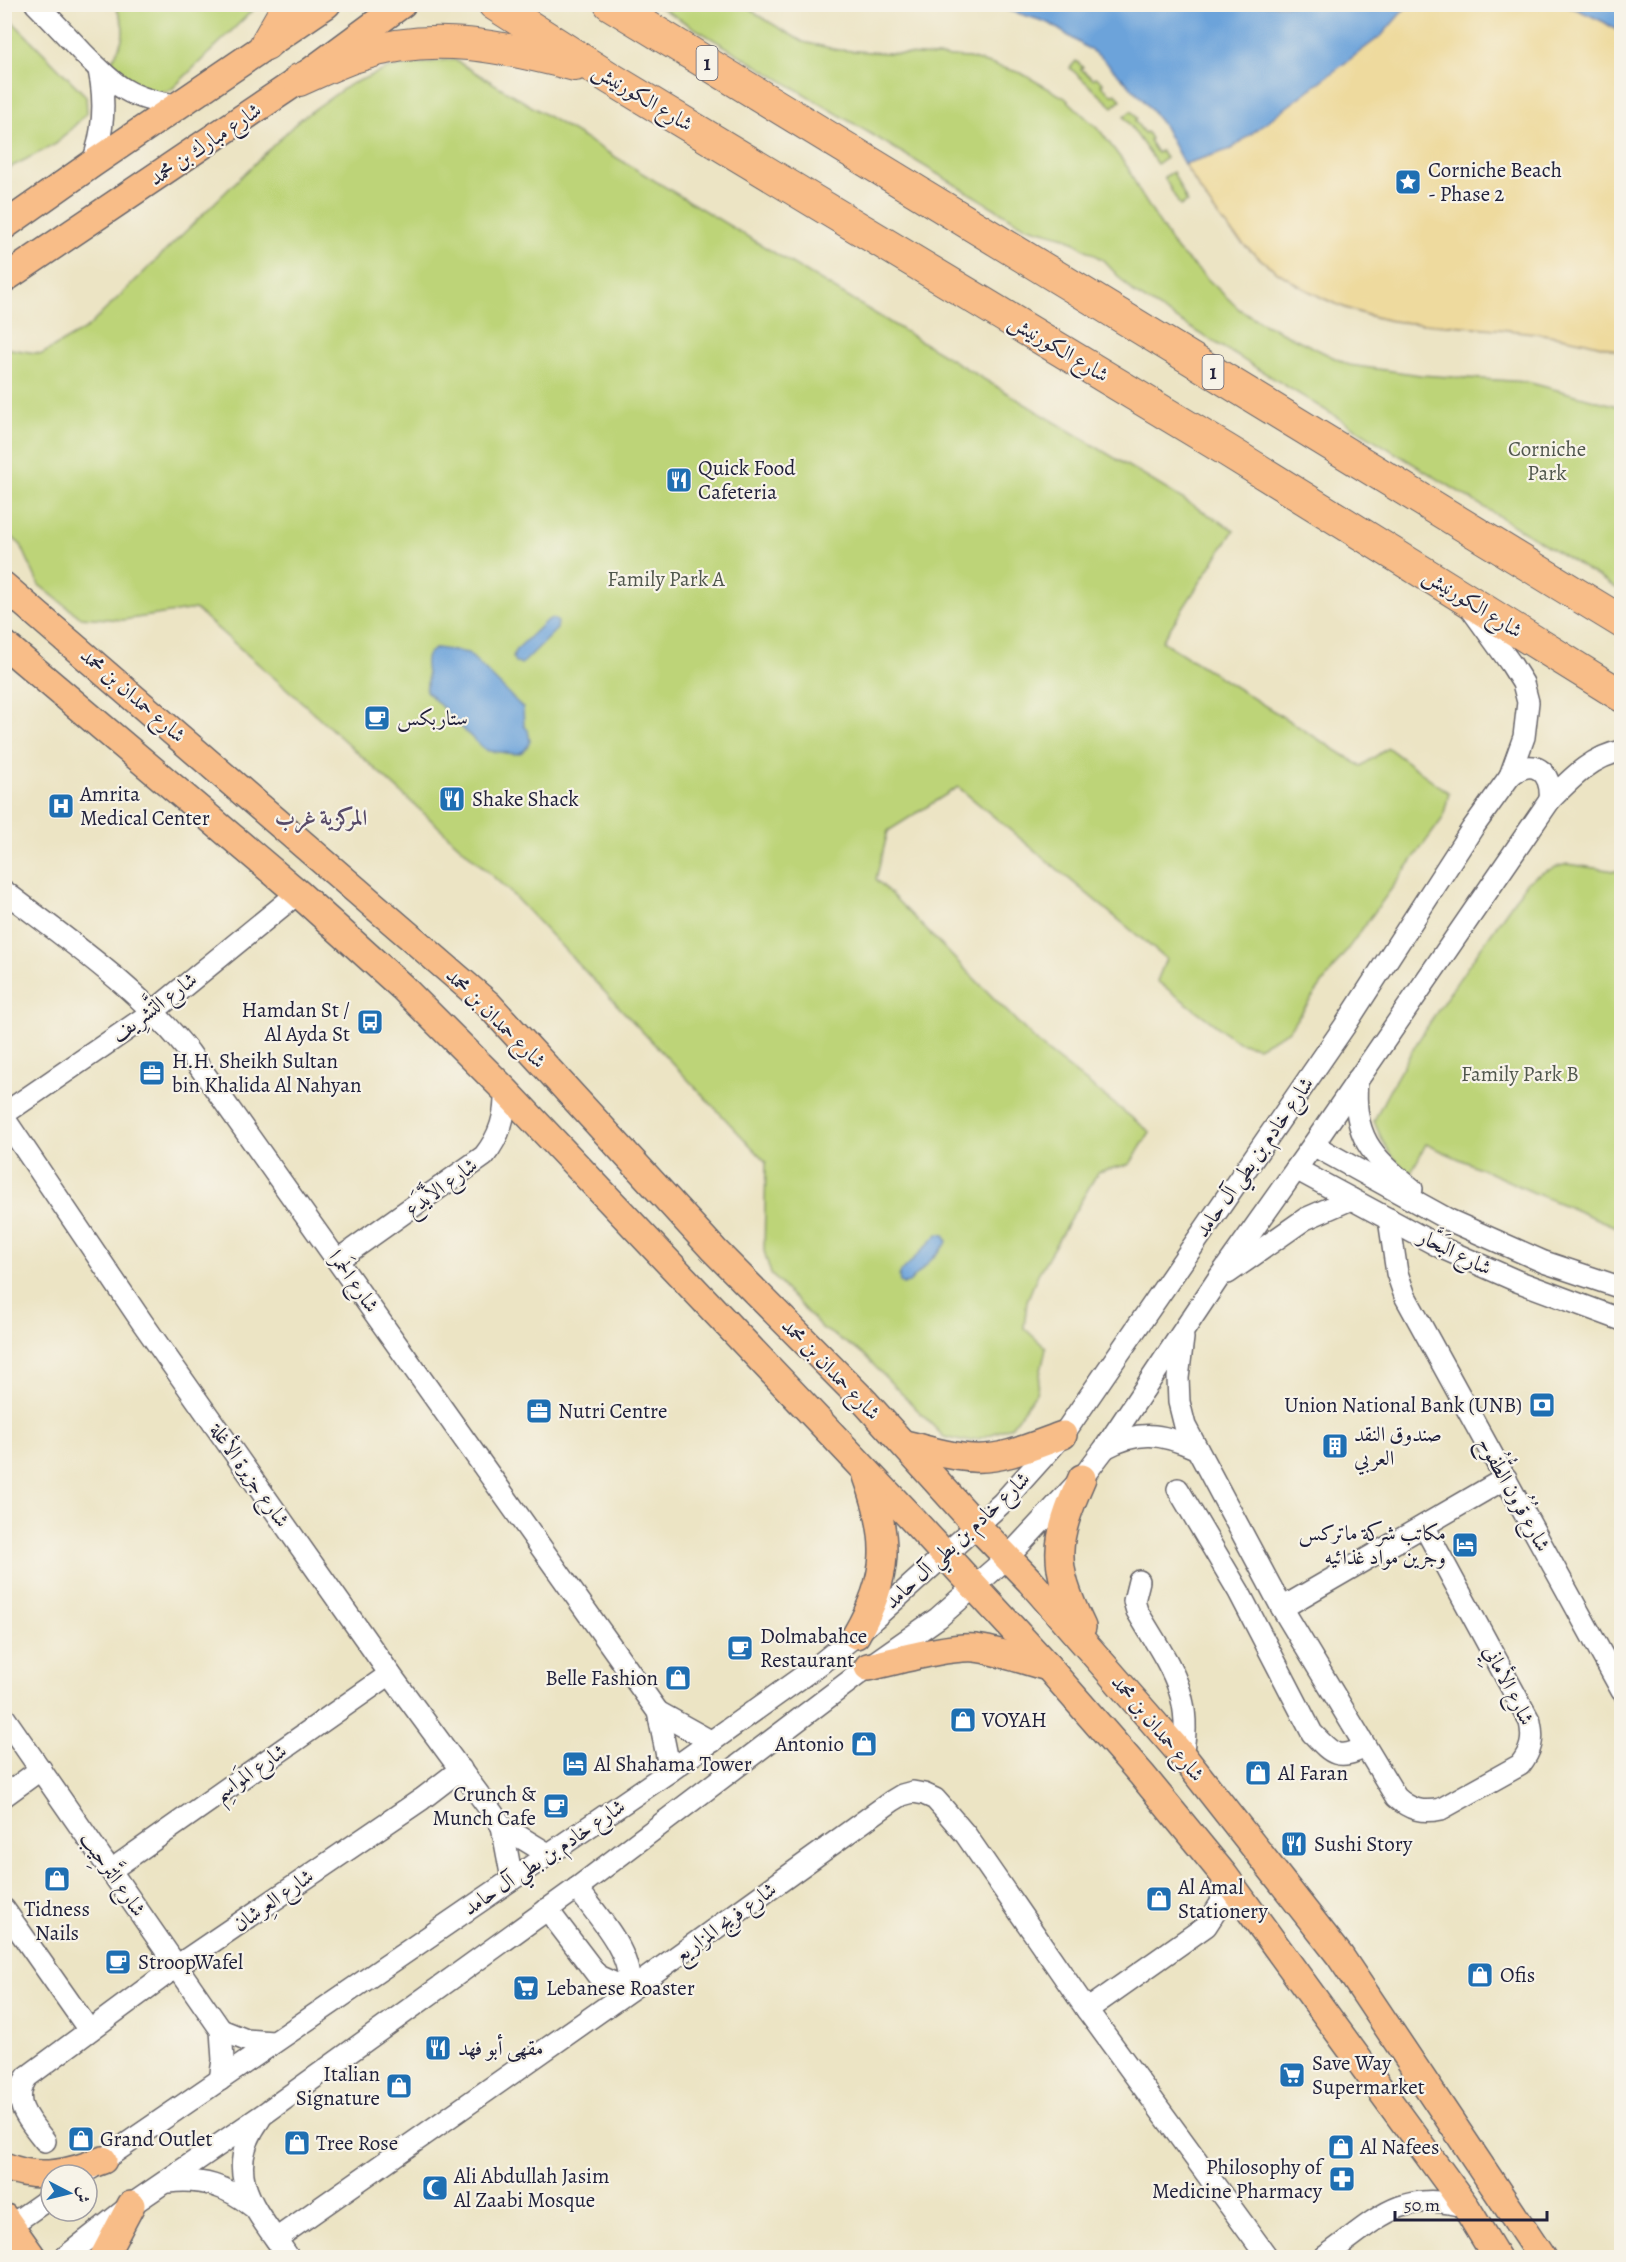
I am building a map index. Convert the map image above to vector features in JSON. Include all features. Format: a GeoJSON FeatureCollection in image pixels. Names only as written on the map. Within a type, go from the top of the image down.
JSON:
{"type":"FeatureCollection","features":[{"type":"Feature","properties":{"kind":"highway"},"geometry":{"type":"LineString","coordinates":[[266,44],[289,4]]}},
{"type":"Feature","properties":{"kind":"highway","name":"شارع الكورنيش"},"geometry":{"type":"LineString","coordinates":[[494,4],[600,71],[1208,439],[1622,696]]}},
{"type":"Feature","properties":{"kind":"highway","name":"1"},"geometry":{"type":"LineString","coordinates":[[610,4],[1622,622]]}},
{"type":"Feature","properties":{"kind":"highway"},"geometry":{"type":"LineString","coordinates":[[299,80],[362,54],[397,46],[434,42],[477,44],[600,71]]}},
{"type":"Feature","properties":{"kind":"main road"},"geometry":{"type":"LineString","coordinates":[[4,226],[327,4]]}},
{"type":"Feature","properties":{"kind":"main road","name":"شارع مبارك بن محمد"},"geometry":{"type":"LineString","coordinates":[[4,279],[299,80],[402,4]]}},
{"type":"Feature","properties":{"kind":"main road","name":"شارع حمدان بن محمد"},"geometry":{"type":"LineString","coordinates":[[4,586],[488,1004],[714,1250],[904,1444],[977,1526],[1008,1557],[1182,1755],[1340,1956],[1542,2258]]}},
{"type":"Feature","properties":{"kind":"main road","name":"شارع حمدان بن محمد"},"geometry":{"type":"LineString","coordinates":[[4,644],[298,893],[402,987],[505,1090],[944,1554],[1048,1667],[1142,1775],[1224,1875],[1466,2207],[1497,2258]]}},
{"type":"Feature","properties":{"kind":"main road"},"geometry":{"type":"LineString","coordinates":[[904,1444],[973,1458],[992,1457],[1018,1451],[1063,1435]]}},
{"type":"Feature","properties":{"kind":"main road"},"geometry":{"type":"LineString","coordinates":[[856,1635],[874,1601],[884,1555],[882,1526],[865,1469]]}},
{"type":"Feature","properties":{"kind":"main road"},"geometry":{"type":"LineString","coordinates":[[1082,1478],[1067,1512],[1059,1554],[1062,1578],[1069,1600],[1096,1655]]}},
{"type":"Feature","properties":{"kind":"main road"},"geometry":{"type":"LineString","coordinates":[[868,1667],[950,1650],[973,1648],[998,1652],[1048,1667]]}},
{"type":"Feature","properties":{"kind":"main road"},"geometry":{"type":"LineString","coordinates":[[4,2166],[28,2174],[39,2174]]}},
{"type":"Feature","properties":{"kind":"main road"},"geometry":{"type":"LineString","coordinates":[[103,2258],[131,2205]]}},
{"type":"Feature","properties":{"kind":"main road"},"geometry":{"type":"LineString","coordinates":[[6,2224],[33,2258]]}},
{"type":"Feature","properties":{"kind":"street"},"geometry":{"type":"LineString","coordinates":[[36,4],[109,80],[134,95],[154,102],[178,105]]}},
{"type":"Feature","properties":{"kind":"street"},"geometry":{"type":"LineString","coordinates":[[92,164],[103,123],[103,95],[99,70]]}},
{"type":"Feature","properties":{"kind":"street","name":"شارع خادم بن بطي آل حامد"},"geometry":{"type":"LineString","coordinates":[[99,2163],[712,1742],[820,1664],[856,1635],[977,1526],[1009,1495],[1063,1435],[1344,1027],[1472,829],[1509,776],[1524,737],[1528,702],[1523,683],[1498,645],[1456,592]]}},
{"type":"Feature","properties":{"kind":"street","name":"شارع خادم بن بطي آل حامد"},"geometry":{"type":"LineString","coordinates":[[64,2258],[131,2205],[168,2182],[264,2114],[577,1888],[868,1667],[938,1617],[1008,1557],[1082,1478],[1105,1448],[1218,1280],[1551,800],[1570,780],[1589,765],[1608,754],[1622,751]]}},
{"type":"Feature","properties":{"kind":"street"},"geometry":{"type":"LineString","coordinates":[[1509,776],[1518,769],[1529,766],[1540,770],[1548,777],[1552,788],[1551,800]]}},
{"type":"Feature","properties":{"kind":"street","name":"شارع الحَمرا"},"geometry":{"type":"LineString","coordinates":[[4,891],[123,983],[154,1011],[189,1052],[339,1259],[658,1712],[670,1771]]}},
{"type":"Feature","properties":{"kind":"street","name":"شارع التَّشرِيف"},"geometry":{"type":"LineString","coordinates":[[4,1114],[154,1011],[298,893]]}},
{"type":"Feature","properties":{"kind":"street"},"geometry":{"type":"LineString","coordinates":[[1357,1080],[1355,1098],[1360,1129],[1378,1159],[1449,1220]]}},
{"type":"Feature","properties":{"kind":"street","name":"شارع الأَيْدَع"},"geometry":{"type":"LineString","coordinates":[[339,1259],[484,1156],[495,1142],[500,1130],[506,1108],[505,1090]]}},
{"type":"Feature","properties":{"kind":"street","name":"شارع جزيرة الأغلة"},"geometry":{"type":"LineString","coordinates":[[4,1118],[149,1332],[390,1674],[502,1826],[548,1854]]}},
{"type":"Feature","properties":{"kind":"street","name":"شارع البَحَّار"},"geometry":{"type":"LineString","coordinates":[[1313,1145],[1449,1220],[1544,1262],[1622,1288]]}},
{"type":"Feature","properties":{"kind":"street","name":"شارع البَحَّار"},"geometry":{"type":"LineString","coordinates":[[1296,1169],[1422,1237],[1517,1281],[1622,1320]]}},
{"type":"Feature","properties":{"kind":"street"},"geometry":{"type":"LineString","coordinates":[[1218,1280],[1305,1219],[1351,1199]]}},
{"type":"Feature","properties":{"kind":"street","name":"شارع قُرُون الطُّفُوح"},"geometry":{"type":"LineString","coordinates":[[1389,1219],[1399,1281],[1405,1296],[1622,1691]]}},
{"type":"Feature","properties":{"kind":"street"},"geometry":{"type":"LineString","coordinates":[[1396,1264],[1422,1237]]}},
{"type":"Feature","properties":{"kind":"street","name":"شارع الأمانِي"},"geometry":{"type":"LineString","coordinates":[[1185,1330],[1179,1366],[1179,1402],[1185,1426],[1196,1448],[1282,1608],[1396,1797],[1405,1805],[1429,1812],[1441,1809],[1520,1765],[1532,1745],[1533,1733],[1530,1722],[1424,1526]]}},
{"type":"Feature","properties":{"kind":"street"},"geometry":{"type":"LineString","coordinates":[[1105,1448],[1140,1435],[1177,1440],[1196,1448]]}},
{"type":"Feature","properties":{"kind":"street"},"geometry":{"type":"LineString","coordinates":[[1282,1608],[1506,1478]]}},
{"type":"Feature","properties":{"kind":"street"},"geometry":{"type":"LineString","coordinates":[[1178,1489],[1239,1592],[1312,1733],[1330,1751],[1347,1755],[1365,1747]]}},
{"type":"Feature","properties":{"kind":"street"},"geometry":{"type":"LineString","coordinates":[[1239,1592],[1242,1576],[1252,1551]]}},
{"type":"Feature","properties":{"kind":"street"},"geometry":{"type":"LineString","coordinates":[[1139,1581],[1134,1601],[1137,1611],[1175,1677],[1181,1692],[1187,1724],[1182,1755]]}},
{"type":"Feature","properties":{"kind":"street","name":"شارع المَواسِم"},"geometry":{"type":"LineString","coordinates":[[111,1870],[390,1674]]}},
{"type":"Feature","properties":{"kind":"street","name":"شارع الحَمرا"},"geometry":{"type":"LineString","coordinates":[[658,1712],[712,1742]]}},
{"type":"Feature","properties":{"kind":"street","name":"شارع التَّرحِيب"},"geometry":{"type":"LineString","coordinates":[[4,1716],[221,2031]]}},
{"type":"Feature","properties":{"kind":"street"},"geometry":{"type":"LineString","coordinates":[[4,1796],[41,1769]]}},
{"type":"Feature","properties":{"kind":"street","name":"شارع العِرشان"},"geometry":{"type":"LineString","coordinates":[[45,2142],[22,2109],[20,2100],[22,2084],[27,2077],[177,1966],[422,1799],[461,1769]]}},
{"type":"Feature","properties":{"kind":"street","name":"شارع فريج المزاريع"},"geometry":{"type":"LineString","coordinates":[[276,2239],[633,1989],[902,1795],[913,1792],[935,1799],[966,1835],[1087,2010],[1268,2258]]}},
{"type":"Feature","properties":{"kind":"street","name":"شارع جزيرة الأغلة"},"geometry":{"type":"LineString","coordinates":[[502,1826],[512,1879]]}},
{"type":"Feature","properties":{"kind":"street"},"geometry":{"type":"LineString","coordinates":[[1087,2010],[1206,1926],[1221,1903],[1224,1875]]}},
{"type":"Feature","properties":{"kind":"street"},"geometry":{"type":"LineString","coordinates":[[547,1909],[598,1976],[616,1984],[629,1983],[628,1969],[623,1954],[577,1888]]}},
{"type":"Feature","properties":{"kind":"street"},"geometry":{"type":"LineString","coordinates":[[4,1909],[89,2030]]}},
{"type":"Feature","properties":{"kind":"street"},"geometry":{"type":"LineString","coordinates":[[220,2080],[223,2060],[221,2031],[246,2040],[273,2042]]}},
{"type":"Feature","properties":{"kind":"street"},"geometry":{"type":"LineString","coordinates":[[264,2114],[251,2135],[244,2159],[247,2192],[253,2207],[289,2258]]}},
{"type":"Feature","properties":{"kind":"street"},"geometry":{"type":"LineString","coordinates":[[168,2182],[186,2180],[213,2184],[239,2196],[253,2207]]}},
{"type":"Feature","properties":{"kind":"street"},"geometry":{"type":"LineString","coordinates":[[1323,2258],[1376,2219],[1410,2202],[1448,2201],[1466,2207]]}},
{"type":"Feature","properties":{"kind":"street"},"geometry":{"type":"LineString","coordinates":[[6,2224],[39,2204]]}},
{"type":"Feature","properties":{"kind":"green space"},"geometry":{"type":"Polygon","coordinates":[[[114,5],[258,5],[172,89],[155,92],[136,88],[128,83],[115,70],[111,62],[123,34],[121,20],[114,5]]]}},
{"type":"Feature","properties":{"kind":"green space","name":"Corniche Park"},"geometry":{"type":"Polygon","coordinates":[[[656,5],[745,5],[803,42],[839,50],[969,58],[1021,73],[1065,98],[1101,132],[1128,168],[1139,191],[1175,248],[1239,309],[1259,321],[1349,365],[1420,375],[1527,382],[1621,407],[1621,591],[1134,293],[1103,260],[1065,237],[1024,226],[656,5]]]}},
{"type":"Feature","properties":{"kind":"green space"},"geometry":{"type":"Polygon","coordinates":[[[5,14],[86,96],[87,113],[56,144],[5,170],[5,14]]]}},
{"type":"Feature","properties":{"kind":"green space","name":"Family Park A"},"geometry":{"type":"Polygon","coordinates":[[[453,59],[1234,530],[1162,641],[1361,766],[1388,748],[1449,793],[1443,818],[1288,1031],[1258,1047],[1238,1042],[1157,981],[1166,959],[958,787],[888,831],[876,879],[1042,1047],[1150,1132],[1130,1164],[1098,1172],[1038,1274],[1027,1301],[1024,1328],[1046,1348],[1036,1393],[1011,1427],[978,1439],[961,1441],[944,1437],[862,1353],[822,1328],[771,1274],[764,1251],[766,1162],[510,892],[303,703],[195,609],[123,620],[80,617],[39,585],[21,545],[5,531],[4,348],[42,354],[87,328],[299,120],[349,85],[389,68],[453,59]]]}},
{"type":"Feature","properties":{"kind":"green space"},"geometry":{"type":"Polygon","coordinates":[[[1076,61],[1083,67],[1081,69],[1093,79],[1096,77],[1103,83],[1101,85],[1112,95],[1115,93],[1121,100],[1113,107],[1070,68],[1076,61]]]}},
{"type":"Feature","properties":{"kind":"green space"},"geometry":{"type":"Polygon","coordinates":[[[1131,111],[1144,133],[1147,132],[1157,153],[1161,151],[1166,158],[1157,164],[1124,117],[1131,111]]]}},
{"type":"Feature","properties":{"kind":"green space"},"geometry":{"type":"Polygon","coordinates":[[[1173,172],[1187,202],[1180,206],[1164,177],[1173,172]]]}},
{"type":"Feature","properties":{"kind":"green space","name":"Family Park B"},"geometry":{"type":"Polygon","coordinates":[[[1568,864],[1621,872],[1621,1229],[1426,1144],[1411,1173],[1398,1163],[1388,1150],[1374,1121],[1389,1090],[1425,1029],[1526,883],[1546,870],[1568,864]]]}},
{"type":"Feature","properties":{"kind":"sand","name":"Corniche Beach - Phase 2"},"geometry":{"type":"Polygon","coordinates":[[[1567,4],[1621,33],[1621,352],[1580,340],[1537,333],[1387,320],[1345,308],[1324,299],[1285,277],[1234,235],[1213,210],[1184,164],[1231,149],[1382,35],[1408,5],[1567,4]]]}},
{"type":"Feature","properties":{"kind":"water"},"geometry":{"type":"Polygon","coordinates":[[[992,5],[1408,5],[1382,35],[1231,149],[1184,164],[1163,125],[1139,95],[1101,57],[1049,23],[992,5]]]}},
{"type":"Feature","properties":{"kind":"water"},"geometry":{"type":"Polygon","coordinates":[[[1567,5],[1621,5],[1621,33],[1604,22],[1567,5]]]}},
{"type":"Feature","properties":{"kind":"water"},"geometry":{"type":"Polygon","coordinates":[[[552,618],[558,622],[557,629],[524,662],[521,664],[515,662],[513,658],[515,651],[552,618]]]}},
{"type":"Feature","properties":{"kind":"water"},"geometry":{"type":"Polygon","coordinates":[[[437,648],[468,653],[523,708],[524,726],[528,730],[530,741],[525,750],[514,754],[486,750],[426,691],[426,659],[429,653],[437,648]]]}},
{"type":"Feature","properties":{"kind":"water"},"geometry":{"type":"Polygon","coordinates":[[[938,1234],[944,1235],[946,1244],[909,1283],[900,1282],[901,1272],[938,1234]]]}},
{"type":"Feature","properties":{"kind":"place","name":"Corniche Beach - Phase 2"},"geometry":{"type":"Point","coordinates":[1408,182]}},
{"type":"Feature","properties":{"kind":"place","name":"Quick Food Cafeteria"},"geometry":{"type":"Point","coordinates":[679,480]}},
{"type":"Feature","properties":{"kind":"place","name":"ستاربكس"},"geometry":{"type":"Point","coordinates":[377,718]}},
{"type":"Feature","properties":{"kind":"place","name":"Shake Shack"},"geometry":{"type":"Point","coordinates":[452,799]}},
{"type":"Feature","properties":{"kind":"place","name":"Amrita Medical Center"},"geometry":{"type":"Point","coordinates":[61,806]}},
{"type":"Feature","properties":{"kind":"place","name":"Hamdan St / Al Ayda St"},"geometry":{"type":"Point","coordinates":[370,1022]}},
{"type":"Feature","properties":{"kind":"place","name":"H.H. Sheikh Sultan bin Khalida Al Nahyan"},"geometry":{"type":"Point","coordinates":[152,1073]}},
{"type":"Feature","properties":{"kind":"place","name":"Union National Bank (UNB)"},"geometry":{"type":"Point","coordinates":[1542,1405]}},
{"type":"Feature","properties":{"kind":"place","name":"Nutri Centre"},"geometry":{"type":"Point","coordinates":[539,1411]}},
{"type":"Feature","properties":{"kind":"place","name":"صندوق النقد العربي"},"geometry":{"type":"Point","coordinates":[1335,1446]}},
{"type":"Feature","properties":{"kind":"place","name":"مكاتب شركة ماتركس وجرين مواد غذائيه"},"geometry":{"type":"Point","coordinates":[1465,1545]}},
{"type":"Feature","properties":{"kind":"place","name":"Dolmabahce Restaurant"},"geometry":{"type":"Point","coordinates":[740,1648]}},
{"type":"Feature","properties":{"kind":"place","name":"Belle Fashion"},"geometry":{"type":"Point","coordinates":[678,1678]}},
{"type":"Feature","properties":{"kind":"place","name":"VOYAH"},"geometry":{"type":"Point","coordinates":[963,1720]}},
{"type":"Feature","properties":{"kind":"place","name":"Antonio"},"geometry":{"type":"Point","coordinates":[864,1744]}},
{"type":"Feature","properties":{"kind":"place","name":"Al Shahama Tower"},"geometry":{"type":"Point","coordinates":[575,1764]}},
{"type":"Feature","properties":{"kind":"place","name":"Al Faran"},"geometry":{"type":"Point","coordinates":[1258,1773]}},
{"type":"Feature","properties":{"kind":"place","name":"Crunch & Munch Cafe"},"geometry":{"type":"Point","coordinates":[556,1806]}},
{"type":"Feature","properties":{"kind":"place","name":"Sushi Story"},"geometry":{"type":"Point","coordinates":[1294,1844]}},
{"type":"Feature","properties":{"kind":"place","name":"Tidness Nails"},"geometry":{"type":"Point","coordinates":[57,1879]}},
{"type":"Feature","properties":{"kind":"place","name":"Al Amal Stationery"},"geometry":{"type":"Point","coordinates":[1159,1899]}},
{"type":"Feature","properties":{"kind":"place","name":"StroopWafel"},"geometry":{"type":"Point","coordinates":[118,1962]}},
{"type":"Feature","properties":{"kind":"place","name":"Ofis"},"geometry":{"type":"Point","coordinates":[1480,1975]}},
{"type":"Feature","properties":{"kind":"place","name":"Lebanese Roaster"},"geometry":{"type":"Point","coordinates":[526,1988]}},
{"type":"Feature","properties":{"kind":"place","name":"مقهى أبو فهد"},"geometry":{"type":"Point","coordinates":[438,2048]}},
{"type":"Feature","properties":{"kind":"place","name":"Save Way Supermarket"},"geometry":{"type":"Point","coordinates":[1292,2075]}},
{"type":"Feature","properties":{"kind":"place","name":"Italian Signature"},"geometry":{"type":"Point","coordinates":[399,2086]}},
{"type":"Feature","properties":{"kind":"place","name":"Grand Outlet"},"geometry":{"type":"Point","coordinates":[81,2139]}},
{"type":"Feature","properties":{"kind":"place","name":"Tree Rose"},"geometry":{"type":"Point","coordinates":[297,2143]}},
{"type":"Feature","properties":{"kind":"place","name":"Al Nafees"},"geometry":{"type":"Point","coordinates":[1341,2147]}},
{"type":"Feature","properties":{"kind":"place","name":"Philosophy of Medicine Pharmacy"},"geometry":{"type":"Point","coordinates":[1342,2179]}},
{"type":"Feature","properties":{"kind":"place","name":"Ali Abdullah Jasim Al Zaabi Mosque"},"geometry":{"type":"Point","coordinates":[435,2188]}},
{"type":"Feature","properties":{"kind":"district","name":"المركزية غرب"},"geometry":{"type":"Point","coordinates":[321,817]}}]}
